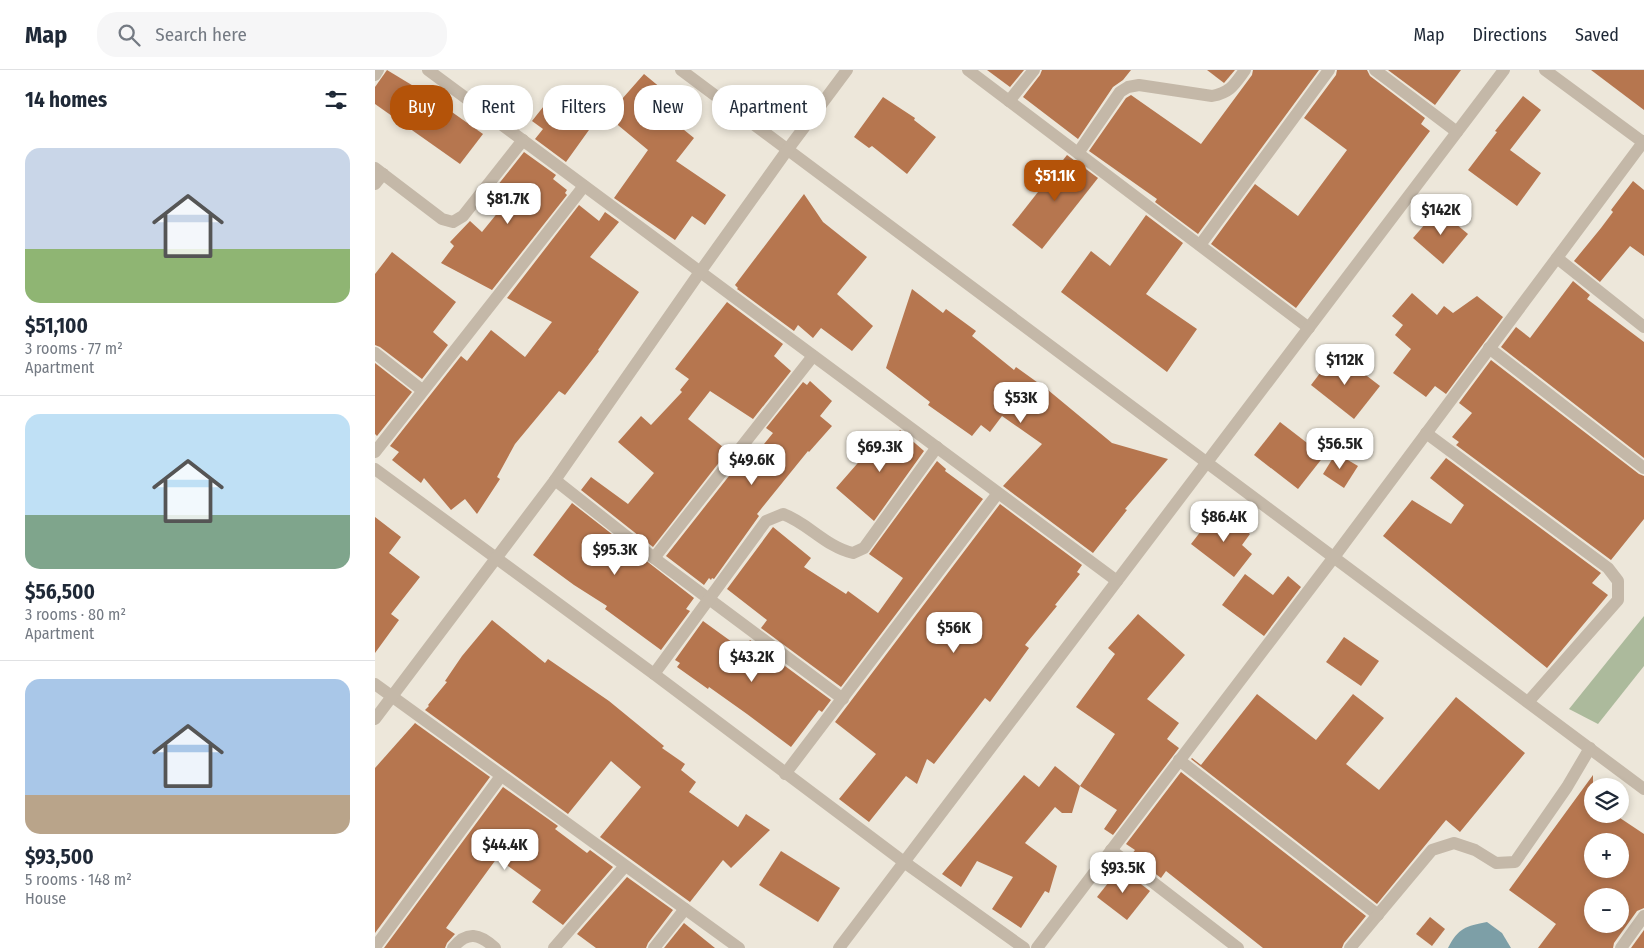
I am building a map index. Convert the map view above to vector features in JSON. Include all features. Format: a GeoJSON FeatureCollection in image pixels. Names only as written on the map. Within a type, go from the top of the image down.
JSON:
{"type":"FeatureCollection","features":[{"type":"Feature","properties":{"kind":"street"},"geometry":{"type":"LineString","coordinates":[[375,75],[379,70]]}},
{"type":"Feature","properties":{"kind":"street"},"geometry":{"type":"LineString","coordinates":[[428,70],[1117,581]]}},
{"type":"Feature","properties":{"kind":"street"},"geometry":{"type":"LineString","coordinates":[[681,70],[1644,789]]}},
{"type":"Feature","properties":{"kind":"street"},"geometry":{"type":"LineString","coordinates":[[375,719],[555,480],[700,272],[847,70]]}},
{"type":"Feature","properties":{"kind":"street"},"geometry":{"type":"LineString","coordinates":[[968,70],[1309,328]]}},
{"type":"Feature","properties":{"kind":"street"},"geometry":{"type":"LineString","coordinates":[[1009,101],[1034,70]]}},
{"type":"Feature","properties":{"kind":"street"},"geometry":{"type":"LineString","coordinates":[[1078,153],[1121,92],[1128,87],[1139,85],[1212,96],[1224,94],[1233,87],[1245,70]]}},
{"type":"Feature","properties":{"kind":"street"},"geometry":{"type":"LineString","coordinates":[[1200,245],[1329,70]]}},
{"type":"Feature","properties":{"kind":"street"},"geometry":{"type":"LineString","coordinates":[[1375,70],[1457,132]]}},
{"type":"Feature","properties":{"kind":"street"},"geometry":{"type":"LineString","coordinates":[[839,948],[1504,70]]}},
{"type":"Feature","properties":{"kind":"street"},"geometry":{"type":"LineString","coordinates":[[1037,948],[1334,557],[1644,142],[1545,70]]}},
{"type":"Feature","properties":{"kind":"street"},"geometry":{"type":"LineString","coordinates":[[378,175],[442,218],[453,222],[463,216],[523,140]]}},
{"type":"Feature","properties":{"kind":"street"},"geometry":{"type":"LineString","coordinates":[[375,452],[584,186]]}},
{"type":"Feature","properties":{"kind":"street"},"geometry":{"type":"LineString","coordinates":[[1557,258],[1644,327]]}},
{"type":"Feature","properties":{"kind":"street"},"geometry":{"type":"LineString","coordinates":[[1489,348],[1644,468]]}},
{"type":"Feature","properties":{"kind":"street"},"geometry":{"type":"LineString","coordinates":[[375,353],[422,390]]}},
{"type":"Feature","properties":{"kind":"street"},"geometry":{"type":"LineString","coordinates":[[654,558],[813,356]]}},
{"type":"Feature","properties":{"kind":"street"},"geometry":{"type":"LineString","coordinates":[[1426,433],[1608,568],[1618,581],[1618,600],[1528,702]]}},
{"type":"Feature","properties":{"kind":"street"},"geometry":{"type":"LineString","coordinates":[[654,674],[766,521],[783,514],[792,517],[841,550],[853,553],[863,548],[937,447]]}},
{"type":"Feature","properties":{"kind":"street"},"geometry":{"type":"LineString","coordinates":[[375,469],[654,674],[904,862],[1024,948]]}},
{"type":"Feature","properties":{"kind":"street"},"geometry":{"type":"LineString","coordinates":[[555,480],[654,558],[843,699]]}},
{"type":"Feature","properties":{"kind":"street"},"geometry":{"type":"LineString","coordinates":[[785,774],[998,492]]}},
{"type":"Feature","properties":{"kind":"street"},"geometry":{"type":"LineString","coordinates":[[375,684],[739,948]]}},
{"type":"Feature","properties":{"kind":"street"},"geometry":{"type":"LineString","coordinates":[[1356,946],[1378,915],[1432,850],[1454,843],[1475,850],[1496,863],[1515,862],[1567,787],[1590,748]]}},
{"type":"Feature","properties":{"kind":"street"},"geometry":{"type":"LineString","coordinates":[[1179,760],[1378,915]]}},
{"type":"Feature","properties":{"kind":"street"},"geometry":{"type":"LineString","coordinates":[[375,947],[501,776]]}},
{"type":"Feature","properties":{"kind":"street"},"geometry":{"type":"LineString","coordinates":[[1111,850],[1238,948]]}},
{"type":"Feature","properties":{"kind":"street"},"geometry":{"type":"LineString","coordinates":[[554,948],[625,866]]}},
{"type":"Feature","properties":{"kind":"street"},"geometry":{"type":"LineString","coordinates":[[654,948],[685,909]]}},
{"type":"Feature","properties":{"kind":"street"},"geometry":{"type":"LineString","coordinates":[[1621,948],[1644,916]]}},
{"type":"Feature","properties":{"kind":"street"},"geometry":{"type":"LineString","coordinates":[[453,948],[459,940],[472,935],[482,937],[495,948]]}},
{"type":"Feature","properties":{"kind":"green space"},"geometry":{"type":"Polygon","coordinates":[[[1644,616],[1644,666],[1598,724],[1569,709],[1644,616]]]}},
{"type":"Feature","properties":{"kind":"water"},"geometry":{"type":"Polygon","coordinates":[[[1487,922],[1502,933],[1511,948],[1448,948],[1455,936],[1463,929],[1487,922]]]}},
{"type":"Feature","properties":{"kind":"building"},"geometry":{"type":"Polygon","coordinates":[[[387,70],[412,85],[390,85],[390,115],[375,104],[375,87],[387,70]]]}},
{"type":"Feature","properties":{"kind":"building"},"geometry":{"type":"Polygon","coordinates":[[[987,70],[1024,70],[1010,87],[987,70]]]}},
{"type":"Feature","properties":{"kind":"building"},"geometry":{"type":"Polygon","coordinates":[[[1042,70],[1131,70],[1123,80],[1113,87],[1078,139],[1023,97],[1042,70]]]}},
{"type":"Feature","properties":{"kind":"building"},"geometry":{"type":"Polygon","coordinates":[[[1207,70],[1235,70],[1224,83],[1207,70]]]}},
{"type":"Feature","properties":{"kind":"building"},"geometry":{"type":"Polygon","coordinates":[[[1253,70],[1319,70],[1198,234],[1155,202],[1157,199],[1089,151],[1126,98],[1131,95],[1201,144],[1252,75],[1253,70]]]}},
{"type":"Feature","properties":{"kind":"building"},"geometry":{"type":"Polygon","coordinates":[[[1337,70],[1367,70],[1370,76],[1425,118],[1421,124],[1430,131],[1296,308],[1211,244],[1255,184],[1298,216],[1347,150],[1304,118],[1336,75],[1337,70]]]}},
{"type":"Feature","properties":{"kind":"building"},"geometry":{"type":"Polygon","coordinates":[[[1388,70],[1461,70],[1435,105],[1388,70]]]}},
{"type":"Feature","properties":{"kind":"building"},"geometry":{"type":"Polygon","coordinates":[[[1591,70],[1644,70],[1644,110],[1591,70]]]}},
{"type":"Feature","properties":{"kind":"building"},"geometry":{"type":"Polygon","coordinates":[[[644,74],[657,85],[634,85],[644,74]]]}},
{"type":"Feature","properties":{"kind":"building"},"geometry":{"type":"Polygon","coordinates":[[[634,85],[634,130],[684,130],[694,138],[676,161],[726,195],[705,225],[692,216],[675,240],[614,198],[648,150],[624,130],[624,97],[634,85]]]}},
{"type":"Feature","properties":{"kind":"building"},"geometry":{"type":"Polygon","coordinates":[[[1523,96],[1541,110],[1510,150],[1541,173],[1517,206],[1468,170],[1497,132],[1495,131],[1523,96]]]}},
{"type":"Feature","properties":{"kind":"building"},"geometry":{"type":"Polygon","coordinates":[[[883,97],[915,118],[914,120],[936,137],[907,174],[872,146],[869,148],[854,137],[883,97]]]}},
{"type":"Feature","properties":{"kind":"building"},"geometry":{"type":"Polygon","coordinates":[[[543,107],[543,129],[533,120],[543,107]]]}},
{"type":"Feature","properties":{"kind":"building"},"geometry":{"type":"Polygon","coordinates":[[[453,113],[463,120],[463,130],[477,130],[483,134],[460,164],[412,130],[453,130],[453,113]]]}},
{"type":"Feature","properties":{"kind":"building"},"geometry":{"type":"Polygon","coordinates":[[[543,129],[589,130],[566,162],[535,139],[543,129]]]}},
{"type":"Feature","properties":{"kind":"building"},"geometry":{"type":"Polygon","coordinates":[[[524,152],[556,175],[553,179],[567,190],[565,193],[567,195],[492,290],[441,263],[454,246],[450,242],[470,221],[482,232],[517,189],[497,186],[524,152]]]}},
{"type":"Feature","properties":{"kind":"building"},"geometry":{"type":"Polygon","coordinates":[[[1067,155],[1098,178],[1042,249],[1012,225],[1067,155]]]}},
{"type":"Feature","properties":{"kind":"building"},"geometry":{"type":"Polygon","coordinates":[[[1633,181],[1644,190],[1644,256],[1630,246],[1600,282],[1574,261],[1613,212],[1611,210],[1633,181]]]}},
{"type":"Feature","properties":{"kind":"building"},"geometry":{"type":"Polygon","coordinates":[[[804,194],[823,222],[867,257],[837,294],[873,326],[852,351],[821,328],[813,338],[798,325],[794,331],[737,289],[735,285],[804,194]]]}},
{"type":"Feature","properties":{"kind":"building"},"geometry":{"type":"Polygon","coordinates":[[[579,205],[599,221],[605,212],[619,222],[590,257],[639,292],[599,351],[565,395],[559,391],[515,444],[497,477],[500,479],[477,514],[465,499],[451,510],[424,478],[421,483],[392,460],[399,452],[390,446],[461,356],[467,361],[491,330],[525,357],[552,322],[507,298],[579,205]]]}},
{"type":"Feature","properties":{"kind":"building"},"geometry":{"type":"Polygon","coordinates":[[[1438,209],[1468,234],[1443,264],[1413,238],[1438,209]]]}},
{"type":"Feature","properties":{"kind":"building"},"geometry":{"type":"Polygon","coordinates":[[[1146,215],[1183,243],[1146,294],[1197,329],[1167,372],[1061,292],[1091,251],[1110,266],[1146,215]]]}},
{"type":"Feature","properties":{"kind":"building"},"geometry":{"type":"Polygon","coordinates":[[[392,252],[456,302],[433,332],[448,345],[422,379],[375,345],[375,274],[392,252]]]}},
{"type":"Feature","properties":{"kind":"building"},"geometry":{"type":"Polygon","coordinates":[[[1573,281],[1590,295],[1587,299],[1644,342],[1644,458],[1501,347],[1516,327],[1530,338],[1573,281]]]}},
{"type":"Feature","properties":{"kind":"building"},"geometry":{"type":"Polygon","coordinates":[[[912,289],[943,313],[946,309],[976,331],[972,336],[1014,370],[1016,367],[1048,390],[1112,443],[1168,459],[1125,509],[1127,510],[1093,553],[1003,486],[1042,444],[1002,416],[990,432],[981,425],[972,436],[928,405],[930,402],[886,368],[912,289]]]}},
{"type":"Feature","properties":{"kind":"building"},"geometry":{"type":"Polygon","coordinates":[[[1412,293],[1437,315],[1444,306],[1453,313],[1477,296],[1503,317],[1446,394],[1435,386],[1426,397],[1393,373],[1411,349],[1395,335],[1403,325],[1392,316],[1412,293]]]}},
{"type":"Feature","properties":{"kind":"building"},"geometry":{"type":"Polygon","coordinates":[[[727,302],[783,344],[774,356],[791,371],[753,419],[710,391],[688,419],[728,451],[653,547],[581,490],[591,477],[628,504],[654,473],[618,442],[641,416],[651,425],[682,392],[680,390],[689,379],[675,369],[727,302]]]}},
{"type":"Feature","properties":{"kind":"building"},"geometry":{"type":"Polygon","coordinates":[[[1336,352],[1380,386],[1354,419],[1311,385],[1336,352]]]}},
{"type":"Feature","properties":{"kind":"building"},"geometry":{"type":"Polygon","coordinates":[[[1491,360],[1644,476],[1644,519],[1611,560],[1456,445],[1459,442],[1452,437],[1472,413],[1459,403],[1491,360]]]}},
{"type":"Feature","properties":{"kind":"building"},"geometry":{"type":"Polygon","coordinates":[[[375,363],[412,392],[377,436],[375,434],[375,363]]]}},
{"type":"Feature","properties":{"kind":"building"},"geometry":{"type":"Polygon","coordinates":[[[810,381],[832,401],[820,416],[832,426],[808,451],[757,514],[759,516],[714,579],[712,578],[711,580],[709,578],[704,585],[666,556],[740,462],[746,466],[773,433],[766,428],[803,382],[807,385],[810,381]]]}},
{"type":"Feature","properties":{"kind":"building"},"geometry":{"type":"Polygon","coordinates":[[[1280,422],[1324,456],[1298,489],[1254,455],[1280,422]]]}},
{"type":"Feature","properties":{"kind":"building"},"geometry":{"type":"Polygon","coordinates":[[[900,430],[924,451],[874,521],[836,488],[884,433],[892,440],[900,430]]]}},
{"type":"Feature","properties":{"kind":"building"},"geometry":{"type":"Polygon","coordinates":[[[1336,453],[1358,466],[1344,488],[1323,474],[1336,453]]]}},
{"type":"Feature","properties":{"kind":"building"},"geometry":{"type":"Polygon","coordinates":[[[1446,458],[1601,573],[1592,583],[1608,595],[1547,668],[1383,536],[1412,500],[1451,524],[1464,505],[1430,478],[1446,458]]]}},
{"type":"Feature","properties":{"kind":"building"},"geometry":{"type":"Polygon","coordinates":[[[937,461],[946,469],[945,471],[983,499],[841,687],[761,628],[767,620],[727,589],[773,527],[811,558],[804,567],[846,594],[848,591],[878,613],[903,578],[869,554],[937,461]]]}},
{"type":"Feature","properties":{"kind":"building"},"geometry":{"type":"Polygon","coordinates":[[[572,503],[694,598],[686,609],[690,611],[661,650],[605,609],[607,606],[533,555],[572,503]]]}},
{"type":"Feature","properties":{"kind":"building"},"geometry":{"type":"Polygon","coordinates":[[[1000,504],[1082,565],[1077,572],[1080,574],[1025,645],[1029,648],[990,702],[985,698],[934,764],[927,759],[917,784],[906,776],[869,822],[839,799],[876,754],[835,722],[1000,504]]]}},
{"type":"Feature","properties":{"kind":"building"},"geometry":{"type":"Polygon","coordinates":[[[1218,509],[1250,534],[1242,545],[1252,554],[1234,577],[1191,544],[1218,509]]]}},
{"type":"Feature","properties":{"kind":"building"},"geometry":{"type":"Polygon","coordinates":[[[375,517],[401,537],[389,553],[420,577],[391,614],[399,620],[375,653],[375,517]]]}},
{"type":"Feature","properties":{"kind":"building"},"geometry":{"type":"Polygon","coordinates":[[[1245,574],[1273,595],[1288,576],[1301,587],[1264,636],[1222,605],[1245,574]]]}},
{"type":"Feature","properties":{"kind":"building"},"geometry":{"type":"Polygon","coordinates":[[[1138,614],[1185,655],[1147,699],[1179,723],[1167,739],[1179,748],[1113,835],[1104,829],[1117,810],[1080,786],[1115,734],[1076,707],[1115,654],[1108,648],[1138,614]]]}},
{"type":"Feature","properties":{"kind":"building"},"geometry":{"type":"Polygon","coordinates":[[[492,620],[545,663],[548,659],[609,701],[664,746],[662,748],[685,764],[681,770],[696,782],[689,792],[738,827],[746,814],[770,830],[731,868],[723,860],[690,902],[600,837],[641,787],[611,761],[568,814],[425,710],[447,682],[445,681],[462,656],[492,620]]]}},
{"type":"Feature","properties":{"kind":"building"},"geometry":{"type":"Polygon","coordinates":[[[703,621],[743,650],[750,640],[831,700],[822,712],[819,710],[791,747],[709,687],[708,689],[677,667],[680,663],[675,660],[703,621]]]}},
{"type":"Feature","properties":{"kind":"building"},"geometry":{"type":"Polygon","coordinates":[[[1344,637],[1379,661],[1361,686],[1326,662],[1344,637]]]}},
{"type":"Feature","properties":{"kind":"building"},"geometry":{"type":"Polygon","coordinates":[[[1257,694],[1316,740],[1353,694],[1384,718],[1346,764],[1379,790],[1456,697],[1525,753],[1460,832],[1446,820],[1377,904],[1191,759],[1201,765],[1257,694]]]}},
{"type":"Feature","properties":{"kind":"building"},"geometry":{"type":"Polygon","coordinates":[[[415,723],[490,777],[375,933],[375,768],[415,723]]]}},
{"type":"Feature","properties":{"kind":"building"},"geometry":{"type":"Polygon","coordinates":[[[1055,766],[1080,786],[1072,813],[1062,813],[1055,807],[1025,843],[1057,866],[1049,893],[1045,891],[1021,928],[992,909],[1013,877],[977,861],[961,887],[942,874],[1024,775],[1039,787],[1055,766]]]}},
{"type":"Feature","properties":{"kind":"building"},"geometry":{"type":"Polygon","coordinates":[[[1181,772],[1366,916],[1342,948],[1263,948],[1166,871],[1161,878],[1131,855],[1135,850],[1126,844],[1181,772]]]}},
{"type":"Feature","properties":{"kind":"building"},"geometry":{"type":"Polygon","coordinates":[[[503,787],[558,826],[555,829],[587,853],[590,850],[613,867],[563,925],[532,902],[541,890],[497,858],[446,928],[455,934],[445,948],[384,948],[503,787]]]}},
{"type":"Feature","properties":{"kind":"building"},"geometry":{"type":"Polygon","coordinates":[[[1584,787],[1584,823],[1628,823],[1644,834],[1644,908],[1637,911],[1629,922],[1629,888],[1584,888],[1584,933],[1621,933],[1614,943],[1613,948],[1538,948],[1556,924],[1509,890],[1584,787]]]}},
{"type":"Feature","properties":{"kind":"building"},"geometry":{"type":"Polygon","coordinates":[[[781,851],[840,888],[818,922],[759,885],[781,851]]]}},
{"type":"Feature","properties":{"kind":"building"},"geometry":{"type":"Polygon","coordinates":[[[1120,868],[1150,891],[1127,920],[1097,897],[1120,868]]]}},
{"type":"Feature","properties":{"kind":"building"},"geometry":{"type":"Polygon","coordinates":[[[627,877],[673,910],[646,948],[596,948],[577,934],[627,877]]]}},
{"type":"Feature","properties":{"kind":"building"},"geometry":{"type":"Polygon","coordinates":[[[1430,917],[1445,929],[1432,946],[1416,934],[1430,917]]]}},
{"type":"Feature","properties":{"kind":"building"},"geometry":{"type":"Polygon","coordinates":[[[684,923],[715,948],[664,948],[684,923]]]}},
{"type":"Feature","properties":{"kind":"building"},"geometry":{"type":"Polygon","coordinates":[[[1644,930],[1644,948],[1631,948],[1644,930]]]}}]}
